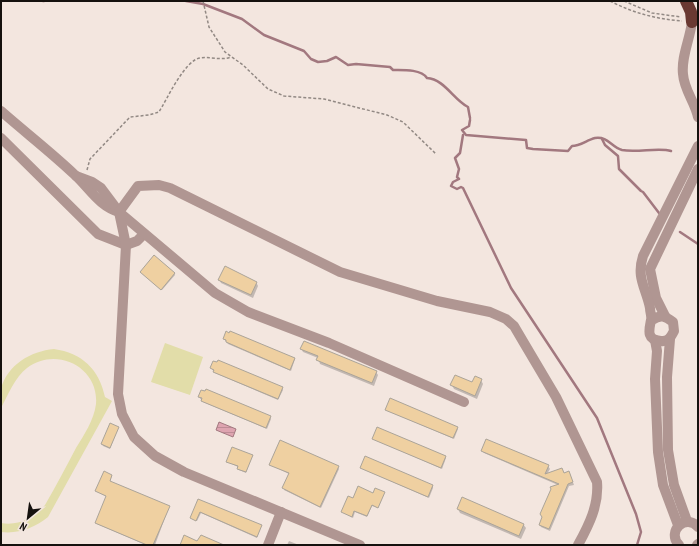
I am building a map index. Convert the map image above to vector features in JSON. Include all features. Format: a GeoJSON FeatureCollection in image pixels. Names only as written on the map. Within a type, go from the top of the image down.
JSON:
{"type":"FeatureCollection","features":[{"type":"Feature","properties":{"kind":"highway"},"geometry":{"type":"LineString","coordinates":[[686,1],[691,12],[692,20]]}},
{"type":"Feature","properties":{"kind":"street"},"geometry":{"type":"LineString","coordinates":[[692,20],[690,39],[684,59],[683,74],[687,91],[698,117]]}},
{"type":"Feature","properties":{"kind":"street"},"geometry":{"type":"LineString","coordinates":[[1,111],[76,176],[92,182],[101,188],[119,212],[215,294],[248,312],[329,343],[464,402]]}},
{"type":"Feature","properties":{"kind":"street"},"geometry":{"type":"LineString","coordinates":[[1,138],[98,234],[126,245],[137,241],[144,234]]}},
{"type":"Feature","properties":{"kind":"street"},"geometry":{"type":"LineString","coordinates":[[691,523],[674,485],[668,450],[667,377],[670,339],[674,331],[674,326],[665,316],[656,298],[645,268],[643,256],[698,146]]}},
{"type":"Feature","properties":{"kind":"street"},"geometry":{"type":"LineString","coordinates":[[652,320],[648,300],[640,277],[698,169]]}},
{"type":"Feature","properties":{"kind":"street"},"geometry":{"type":"LineString","coordinates":[[359,545],[184,472],[155,456],[134,437],[122,414],[118,394],[126,245],[119,212],[138,186],[159,185],[170,188],[340,272],[430,299],[494,313],[506,319],[524,343],[556,397],[591,465],[597,482],[598,493],[595,507],[588,528],[578,545]]}},
{"type":"Feature","properties":{"kind":"street"},"geometry":{"type":"LineString","coordinates":[[665,316],[658,316],[652,320],[648,327],[650,335],[655,340],[663,342],[670,339]]}},
{"type":"Feature","properties":{"kind":"street"},"geometry":{"type":"LineString","coordinates":[[655,340],[657,351],[655,379],[658,452],[663,485],[691,523]]}},
{"type":"Feature","properties":{"kind":"street"},"geometry":{"type":"LineString","coordinates":[[268,545],[281,512]]}},
{"type":"Feature","properties":{"kind":"street"},"geometry":{"type":"LineString","coordinates":[[679,545],[675,541],[674,533],[691,523]]}},
{"type":"Feature","properties":{"kind":"path"},"geometry":{"type":"LineString","coordinates":[[202,1],[210,26],[217,42],[224,52],[244,65],[268,90],[284,96],[332,101],[362,108],[403,122],[436,154]]}},
{"type":"Feature","properties":{"kind":"path"},"geometry":{"type":"LineString","coordinates":[[610,1],[624,8],[655,19],[692,20]]}},
{"type":"Feature","properties":{"kind":"path"},"geometry":{"type":"LineString","coordinates":[[624,1],[652,13],[692,20]]}},
{"type":"Feature","properties":{"kind":"path"},"geometry":{"type":"LineString","coordinates":[[76,176],[86,174],[90,159],[130,117],[160,112],[189,63],[199,58],[225,59],[232,57]]}},
{"type":"Feature","properties":{"kind":"shaded area"},"geometry":{"type":"Polygon","coordinates":[[[165,343],[203,357],[190,395],[151,382],[165,343]]]}},
{"type":"Feature","properties":{"kind":"shaded area"},"geometry":{"type":"Polygon","coordinates":[[[54,349],[73,354],[88,364],[98,378],[105,397],[112,401],[48,517],[37,524],[20,531],[1,532],[1,523],[8,524],[26,520],[36,514],[45,505],[88,427],[95,410],[95,391],[91,380],[74,364],[62,360],[50,359],[38,362],[27,368],[19,376],[1,408],[1,389],[4,380],[14,366],[29,356],[45,350],[54,349]]]}},
{"type":"Feature","properties":{"kind":"shaded area"},"geometry":{"type":"Polygon","coordinates":[[[219,422],[236,429],[233,437],[216,430],[219,422]]]}},
{"type":"Feature","properties":{"kind":"building"},"geometry":{"type":"Polygon","coordinates":[[[154,255],[175,273],[161,290],[140,272],[154,255]]]}},
{"type":"Feature","properties":{"kind":"building"},"geometry":{"type":"Polygon","coordinates":[[[225,266],[257,282],[251,295],[218,280],[225,266]]]}},
{"type":"Feature","properties":{"kind":"building"},"geometry":{"type":"Polygon","coordinates":[[[226,331],[229,333],[230,331],[295,358],[290,370],[226,342],[226,340],[223,339],[226,331]]]}},
{"type":"Feature","properties":{"kind":"building"},"geometry":{"type":"Polygon","coordinates":[[[304,341],[377,371],[372,383],[316,360],[318,356],[300,349],[304,341]]]}},
{"type":"Feature","properties":{"kind":"building"},"geometry":{"type":"Polygon","coordinates":[[[218,360],[283,387],[278,399],[213,372],[214,370],[210,368],[213,361],[217,362],[218,360]]]}},
{"type":"Feature","properties":{"kind":"building"},"geometry":{"type":"Polygon","coordinates":[[[455,375],[472,382],[475,376],[482,379],[475,396],[450,385],[455,375]]]}},
{"type":"Feature","properties":{"kind":"building"},"geometry":{"type":"Polygon","coordinates":[[[206,389],[271,416],[266,428],[201,401],[202,398],[198,397],[201,390],[205,391],[206,389]]]}},
{"type":"Feature","properties":{"kind":"building"},"geometry":{"type":"Polygon","coordinates":[[[390,398],[458,427],[453,438],[385,410],[390,398]]]}},
{"type":"Feature","properties":{"kind":"building"},"geometry":{"type":"Polygon","coordinates":[[[110,423],[119,427],[110,448],[101,444],[110,423]]]}},
{"type":"Feature","properties":{"kind":"building"},"geometry":{"type":"Polygon","coordinates":[[[377,427],[446,456],[441,468],[372,439],[377,427]]]}},
{"type":"Feature","properties":{"kind":"building"},"geometry":{"type":"Polygon","coordinates":[[[486,439],[549,465],[545,474],[562,468],[564,473],[569,471],[573,482],[568,484],[549,529],[539,525],[542,517],[540,514],[551,489],[550,487],[559,484],[481,451],[486,439]]]}},
{"type":"Feature","properties":{"kind":"building"},"geometry":{"type":"Polygon","coordinates":[[[280,440],[339,466],[320,507],[282,488],[289,473],[269,465],[280,440]]]}},
{"type":"Feature","properties":{"kind":"building"},"geometry":{"type":"Polygon","coordinates":[[[232,447],[253,455],[246,472],[237,469],[238,466],[226,462],[232,447]]]}},
{"type":"Feature","properties":{"kind":"building"},"geometry":{"type":"Polygon","coordinates":[[[365,456],[433,485],[428,497],[360,468],[365,456]]]}},
{"type":"Feature","properties":{"kind":"building"},"geometry":{"type":"Polygon","coordinates":[[[104,471],[112,475],[110,481],[170,506],[153,545],[147,545],[95,523],[106,496],[95,491],[104,471]]]}},
{"type":"Feature","properties":{"kind":"building"},"geometry":{"type":"Polygon","coordinates":[[[358,486],[373,493],[375,488],[385,492],[378,508],[372,505],[367,516],[354,511],[352,517],[341,512],[348,496],[353,498],[358,486]]]}},
{"type":"Feature","properties":{"kind":"building"},"geometry":{"type":"Polygon","coordinates":[[[462,497],[524,524],[519,536],[457,509],[462,497]]]}},
{"type":"Feature","properties":{"kind":"building"},"geometry":{"type":"Polygon","coordinates":[[[198,499],[262,525],[257,537],[200,512],[196,521],[190,518],[198,499]]]}},
{"type":"Feature","properties":{"kind":"building"},"geometry":{"type":"Polygon","coordinates":[[[184,535],[197,541],[201,535],[224,545],[180,545],[184,535]]]}},
{"type":"Feature","properties":{"kind":"waterway"},"geometry":{"type":"LineString","coordinates":[[186,1],[203,4],[242,19],[264,35],[304,51],[311,59],[318,62],[327,61],[336,57],[348,65],[356,64],[390,67],[393,70],[421,73],[427,78],[439,82],[458,100],[468,107],[470,118]]}},
{"type":"Feature","properties":{"kind":"waterway"},"geometry":{"type":"LineString","coordinates":[[470,120],[469,126],[462,130],[466,135],[526,140],[527,148],[533,149],[568,151],[572,146],[599,138],[606,140],[618,149],[622,150],[671,151]]}},
{"type":"Feature","properties":{"kind":"waterway"},"geometry":{"type":"LineString","coordinates":[[463,135],[460,153],[455,158],[459,169],[457,177],[459,179],[453,182],[451,186],[457,189],[461,187],[463,188],[511,288],[597,418],[636,514],[641,532],[637,545]]}},
{"type":"Feature","properties":{"kind":"waterway"},"geometry":{"type":"LineString","coordinates":[[602,139],[605,145],[618,156],[619,169],[643,192],[659,213]]}},
{"type":"Feature","properties":{"kind":"waterway"},"geometry":{"type":"LineString","coordinates":[[680,232],[698,244]]}}]}
